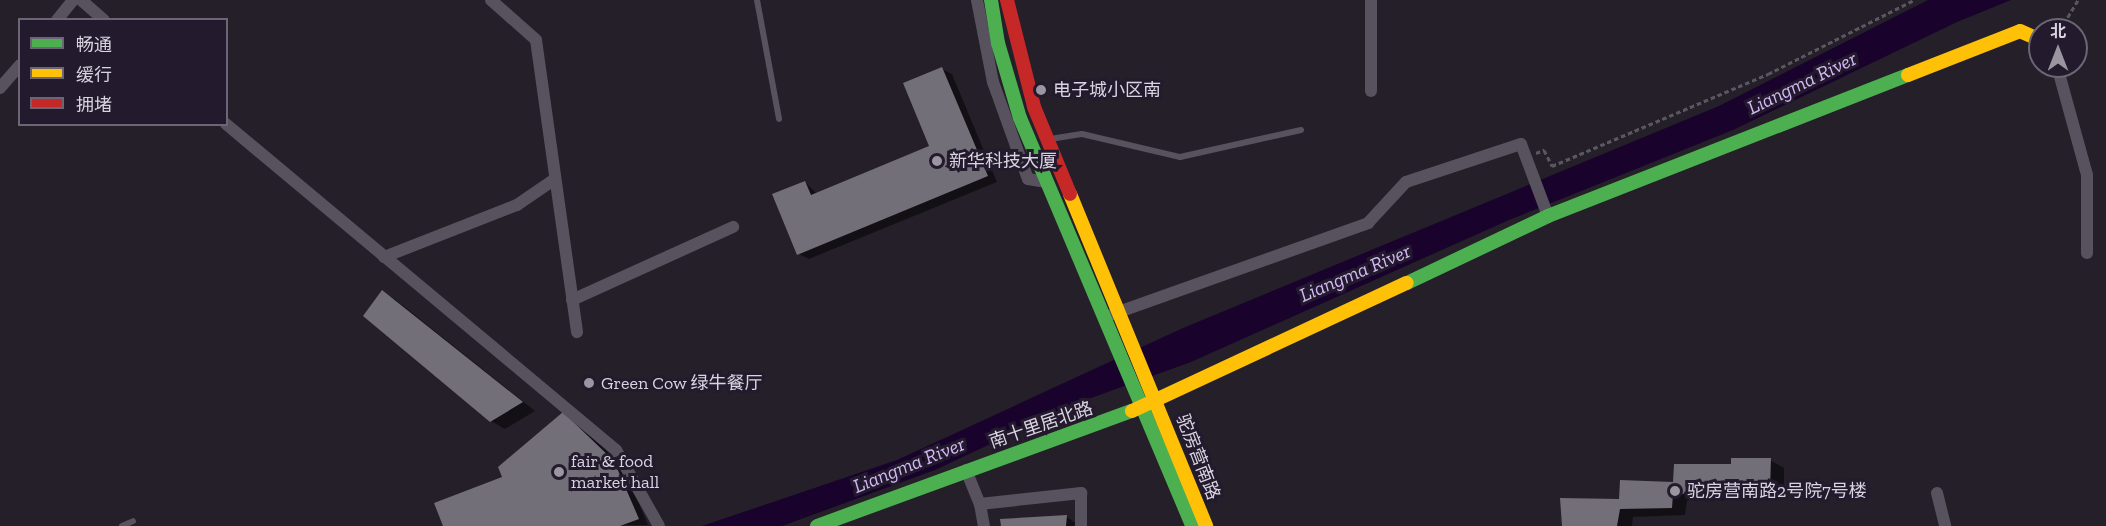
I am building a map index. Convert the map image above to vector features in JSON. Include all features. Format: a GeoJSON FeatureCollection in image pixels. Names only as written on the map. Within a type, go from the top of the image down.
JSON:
{"type":"FeatureCollection","features":[{"type":"Feature","properties":{"kind":"street"},"geometry":{"type":"LineString","coordinates":[[59,18],[73,0]]}},
{"type":"Feature","properties":{"kind":"street"},"geometry":{"type":"LineString","coordinates":[[81,0],[102,18]]}},
{"type":"Feature","properties":{"kind":"street"},"geometry":{"type":"LineString","coordinates":[[491,0],[536,40],[577,332]]}},
{"type":"Feature","properties":{"kind":"street"},"geometry":{"type":"LineString","coordinates":[[977,0],[993,82],[1028,179],[1047,182]]}},
{"type":"Feature","properties":{"kind":"street","name":"驼房营南路"},"geometry":{"type":"LineString","coordinates":[[990,0],[1009,87],[1030,142],[1192,526]]}},
{"type":"Feature","properties":{"kind":"street","name":"驼房营南路"},"geometry":{"type":"LineString","coordinates":[[1007,0],[1021,66],[1047,139],[1158,401],[1206,526]]}},
{"type":"Feature","properties":{"kind":"street"},"geometry":{"type":"LineString","coordinates":[[1371,0],[1371,91]]}},
{"type":"Feature","properties":{"kind":"street","name":"南十里居北路"},"geometry":{"type":"LineString","coordinates":[[817,526],[1142,408],[1548,216],[2020,31],[2028,35]]}},
{"type":"Feature","properties":{"kind":"street"},"geometry":{"type":"LineString","coordinates":[[0,88],[18,66]]}},
{"type":"Feature","properties":{"kind":"street"},"geometry":{"type":"LineString","coordinates":[[2060,78],[2087,175],[2087,253]]}},
{"type":"Feature","properties":{"kind":"street"},"geometry":{"type":"LineString","coordinates":[[228,126],[616,450],[659,526]]}},
{"type":"Feature","properties":{"kind":"street"},"geometry":{"type":"LineString","coordinates":[[1103,318],[1368,223],[1406,182],[1521,144],[1548,216]]}},
{"type":"Feature","properties":{"kind":"street"},"geometry":{"type":"LineString","coordinates":[[384,257],[518,205],[555,178]]}},
{"type":"Feature","properties":{"kind":"street"},"geometry":{"type":"LineString","coordinates":[[572,300],[734,227]]}},
{"type":"Feature","properties":{"kind":"street"},"geometry":{"type":"LineString","coordinates":[[966,470],[980,504],[984,526]]}},
{"type":"Feature","properties":{"kind":"street"},"geometry":{"type":"LineString","coordinates":[[980,504],[1081,493],[1081,526]]}},
{"type":"Feature","properties":{"kind":"street"},"geometry":{"type":"LineString","coordinates":[[1937,493],[1945,526]]}},
{"type":"Feature","properties":{"kind":"lane"},"geometry":{"type":"LineString","coordinates":[[757,0],[779,119]]}},
{"type":"Feature","properties":{"kind":"lane"},"geometry":{"type":"LineString","coordinates":[[1030,142],[1082,134],[1180,157],[1301,130]]}},
{"type":"Feature","properties":{"kind":"lane"},"geometry":{"type":"LineString","coordinates":[[122,526],[133,521]]}},
{"type":"Feature","properties":{"kind":"path"},"geometry":{"type":"LineString","coordinates":[[1527,158],[1544,150],[1552,166],[1768,74],[1914,0]]}},
{"type":"Feature","properties":{"kind":"path"},"geometry":{"type":"LineString","coordinates":[[2067,18],[2078,0]]}},
{"type":"Feature","properties":{"kind":"water","name":"Liangma River"},"geometry":{"type":"Polygon","coordinates":[[[1928,0],[2011,0],[1957,22],[1733,130],[1509,220],[1191,362],[1080,402],[935,470],[782,526],[702,526],[897,460],[1183,328],[1719,106],[1928,0]]]}},
{"type":"Feature","properties":{"kind":"building","name":"新华科技大厦"},"geometry":{"type":"Polygon","coordinates":[[[942,67],[988,176],[797,255],[772,194],[805,181],[811,195],[929,146],[903,83],[942,67]]]}},
{"type":"Feature","properties":{"kind":"building"},"geometry":{"type":"Polygon","coordinates":[[[382,290],[523,402],[490,422],[363,316],[382,290]]]}},
{"type":"Feature","properties":{"kind":"building","name":"fair & food market hall"},"geometry":{"type":"Polygon","coordinates":[[[563,412],[614,461],[639,519],[620,526],[443,526],[434,503],[502,477],[498,467],[563,412]]]}},
{"type":"Feature","properties":{"kind":"building","name":"驼房营南路2号院7号楼"},"geometry":{"type":"Polygon","coordinates":[[[1731,458],[1771,458],[1770,489],[1732,487],[1730,493],[1673,494],[1672,508],[1620,509],[1617,526],[1562,526],[1560,498],[1619,499],[1620,480],[1673,482],[1674,464],[1731,464],[1731,458]]]}},
{"type":"Feature","properties":{"kind":"building"},"geometry":{"type":"Polygon","coordinates":[[[1067,515],[1066,526],[1001,526],[1000,519],[1067,515]]]}},
{"type":"Feature","properties":{"kind":"traffic: fast"},"geometry":{"type":"LineString","coordinates":[[991,0],[998,43],[1020,118],[1192,526]]}},
{"type":"Feature","properties":{"kind":"traffic: fast"},"geometry":{"type":"LineString","coordinates":[[1407,283],[1548,216],[1908,75]]}},
{"type":"Feature","properties":{"kind":"traffic: fast"},"geometry":{"type":"LineString","coordinates":[[817,526],[1132,411]]}},
{"type":"Feature","properties":{"kind":"traffic: slow"},"geometry":{"type":"LineString","coordinates":[[1908,75],[2020,31],[2028,35]]}},
{"type":"Feature","properties":{"kind":"traffic: slow"},"geometry":{"type":"LineString","coordinates":[[1070,194],[1206,526]]}},
{"type":"Feature","properties":{"kind":"traffic: slow"},"geometry":{"type":"LineString","coordinates":[[1132,411],[1407,283]]}},
{"type":"Feature","properties":{"kind":"traffic: jam"},"geometry":{"type":"LineString","coordinates":[[1007,0],[1034,107],[1070,194]]}},
{"type":"Feature","properties":{"kind":"place","name":"电子城小区南"},"geometry":{"type":"Point","coordinates":[1041,90]}},
{"type":"Feature","properties":{"kind":"place","name":"新华科技大厦"},"geometry":{"type":"Point","coordinates":[937,161]}},
{"type":"Feature","properties":{"kind":"place","name":"Green Cow 绿牛餐厅"},"geometry":{"type":"Point","coordinates":[589,383]}},
{"type":"Feature","properties":{"kind":"place","name":"fair & food market hall"},"geometry":{"type":"Point","coordinates":[559,472]}},
{"type":"Feature","properties":{"kind":"place","name":"驼房营南路2号院7号楼"},"geometry":{"type":"Point","coordinates":[1675,491]}}]}
